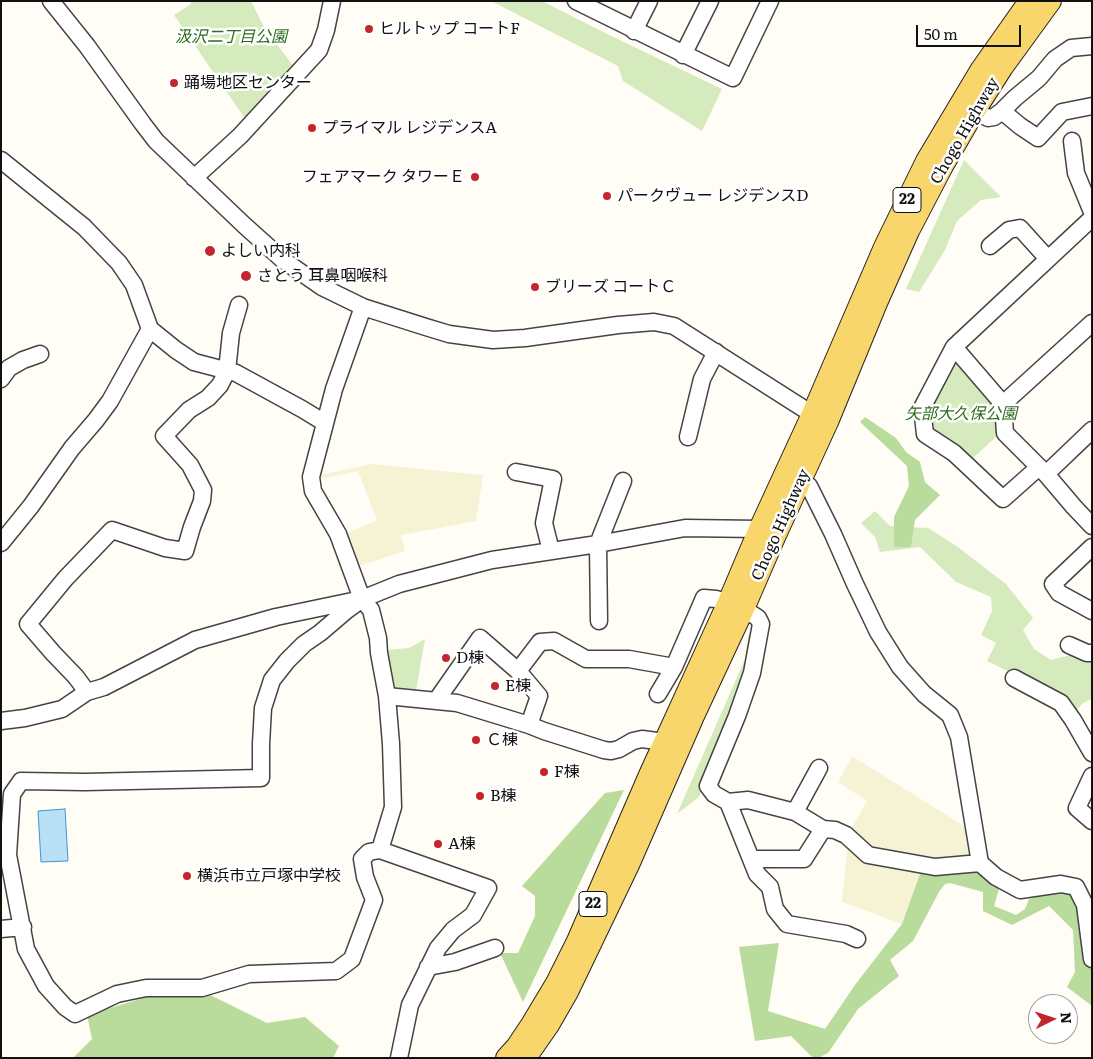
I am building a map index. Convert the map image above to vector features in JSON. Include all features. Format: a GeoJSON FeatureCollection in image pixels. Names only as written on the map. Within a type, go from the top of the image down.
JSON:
{"type":"FeatureCollection","features":[{"type":"Feature","properties":{"kind":"main road","name":"Chogo Highway"},"geometry":{"type":"LineString","coordinates":[[767,532],[800,481],[820,418],[884,247],[926,161],[982,68],[1029,1]]}},
{"type":"Feature","properties":{"kind":"main road","name":"Chogo Highway"},"geometry":{"type":"LineString","coordinates":[[506,1058],[532,1023],[556,983],[577,941],[672,745],[820,418],[942,166],[1003,67],[1051,1]]}},
{"type":"Feature","properties":{"kind":"main road","name":"Chogo Highway"},"geometry":{"type":"LineString","coordinates":[[526,1058],[549,1025],[568,992],[629,865],[672,745]]}},
{"type":"Feature","properties":{"kind":"street"},"geometry":{"type":"LineString","coordinates":[[50,1],[87,46],[156,141],[283,260],[322,287],[363,307],[449,334],[493,340],[525,338],[654,322],[674,326],[820,418]]}},
{"type":"Feature","properties":{"kind":"street"},"geometry":{"type":"LineString","coordinates":[[634,31],[649,1]]}},
{"type":"Feature","properties":{"kind":"street"},"geometry":{"type":"LineString","coordinates":[[684,55],[710,1]]}},
{"type":"Feature","properties":{"kind":"street"},"geometry":{"type":"LineString","coordinates":[[581,3],[634,31],[733,78],[770,1]]}},
{"type":"Feature","properties":{"kind":"street"},"geometry":{"type":"LineString","coordinates":[[194,178],[240,136],[319,50],[326,30],[330,2]]}},
{"type":"Feature","properties":{"kind":"street"},"geometry":{"type":"LineString","coordinates":[[975,111],[988,118],[994,117],[1039,78],[1055,59],[1071,48],[1092,46]]}},
{"type":"Feature","properties":{"kind":"street"},"geometry":{"type":"LineString","coordinates":[[1002,111],[1038,138],[1062,112],[1092,106]]}},
{"type":"Feature","properties":{"kind":"street"},"geometry":{"type":"LineString","coordinates":[[1072,141],[1076,173],[1092,212]]}},
{"type":"Feature","properties":{"kind":"street"},"geometry":{"type":"LineString","coordinates":[[1,160],[84,227],[119,263],[134,285],[150,329],[194,362],[236,373],[302,408],[325,423]]}},
{"type":"Feature","properties":{"kind":"street"},"geometry":{"type":"LineString","coordinates":[[1092,218],[954,347],[922,408],[925,434],[954,453],[1003,499],[1092,430]]}},
{"type":"Feature","properties":{"kind":"street"},"geometry":{"type":"LineString","coordinates":[[990,246],[1009,230],[1020,228],[1048,259]]}},
{"type":"Feature","properties":{"kind":"street"},"geometry":{"type":"LineString","coordinates":[[86,692],[76,677],[28,624],[65,579],[112,530],[165,548],[186,550],[202,501],[202,490],[190,465],[164,436],[189,410],[208,398],[220,386],[227,371],[231,333],[239,305]]}},
{"type":"Feature","properties":{"kind":"street"},"geometry":{"type":"LineString","coordinates":[[363,307],[334,389],[311,477],[313,491],[338,534],[362,599],[371,610],[378,638],[387,696],[391,744],[392,807],[380,850]]}},
{"type":"Feature","properties":{"kind":"street"},"geometry":{"type":"LineString","coordinates":[[1003,404],[1092,324]]}},
{"type":"Feature","properties":{"kind":"street"},"geometry":{"type":"LineString","coordinates":[[1,543],[31,506],[72,448],[110,401],[150,329]]}},
{"type":"Feature","properties":{"kind":"street"},"geometry":{"type":"LineString","coordinates":[[954,347],[1003,404],[1005,433],[1042,470],[1092,526]]}},
{"type":"Feature","properties":{"kind":"street"},"geometry":{"type":"LineString","coordinates":[[688,437],[702,379],[716,352]]}},
{"type":"Feature","properties":{"kind":"street"},"geometry":{"type":"LineString","coordinates":[[1,379],[10,368],[23,360],[40,354]]}},
{"type":"Feature","properties":{"kind":"street"},"geometry":{"type":"LineString","coordinates":[[516,472],[553,479],[544,523],[551,551]]}},
{"type":"Feature","properties":{"kind":"street"},"geometry":{"type":"LineString","coordinates":[[599,622],[598,544],[623,481]]}},
{"type":"Feature","properties":{"kind":"street"},"geometry":{"type":"LineString","coordinates":[[800,481],[809,486],[878,632],[900,667],[924,694],[950,716],[959,737],[980,863],[996,877],[1020,890],[1061,884],[1076,887],[1085,905],[1092,959]]}},
{"type":"Feature","properties":{"kind":"street"},"geometry":{"type":"LineString","coordinates":[[1,721],[25,718],[62,708],[86,692],[104,687],[195,640],[276,617],[362,599],[399,584],[492,560],[598,544],[685,528],[767,532]]}},
{"type":"Feature","properties":{"kind":"street"},"geometry":{"type":"LineString","coordinates":[[1092,547],[1052,584],[1059,594],[1092,611]]}},
{"type":"Feature","properties":{"kind":"street"},"geometry":{"type":"LineString","coordinates":[[658,694],[674,667],[704,598],[716,599],[736,606],[758,618],[761,624],[752,673],[737,716],[708,786],[714,794],[728,802],[748,800],[795,812],[823,828],[835,830],[846,835],[868,855],[935,867],[980,863]]}},
{"type":"Feature","properties":{"kind":"street"},"geometry":{"type":"LineString","coordinates":[[362,599],[304,644],[272,680],[263,708],[261,778],[85,782],[21,781],[12,794],[8,855],[26,949],[46,986],[65,1007],[75,1014],[117,994],[146,988],[202,988],[249,974],[336,971],[352,959],[374,900],[362,859],[369,852],[380,850],[488,888],[473,915],[448,936],[438,948],[428,967],[410,1005],[399,1058]]}},
{"type":"Feature","properties":{"kind":"street"},"geometry":{"type":"LineString","coordinates":[[436,701],[480,638],[518,671],[539,696],[530,725]]}},
{"type":"Feature","properties":{"kind":"street"},"geometry":{"type":"LineString","coordinates":[[518,671],[540,642],[554,641],[586,658],[629,659],[674,667]]}},
{"type":"Feature","properties":{"kind":"street"},"geometry":{"type":"LineString","coordinates":[[1069,645],[1092,653]]}},
{"type":"Feature","properties":{"kind":"street"},"geometry":{"type":"LineString","coordinates":[[1014,678],[1061,702],[1092,753]]}},
{"type":"Feature","properties":{"kind":"street"},"geometry":{"type":"LineString","coordinates":[[387,696],[457,703],[604,750],[619,749],[633,741],[642,739],[672,745]]}},
{"type":"Feature","properties":{"kind":"street"},"geometry":{"type":"LineString","coordinates":[[795,812],[818,768]]}},
{"type":"Feature","properties":{"kind":"street"},"geometry":{"type":"LineString","coordinates":[[1092,776],[1077,808],[1092,821]]}},
{"type":"Feature","properties":{"kind":"street"},"geometry":{"type":"LineString","coordinates":[[728,802],[757,874],[770,888],[775,909],[786,924],[846,934],[857,939]]}},
{"type":"Feature","properties":{"kind":"street"},"geometry":{"type":"LineString","coordinates":[[751,859],[804,859],[823,828]]}},
{"type":"Feature","properties":{"kind":"street"},"geometry":{"type":"LineString","coordinates":[[1,929],[23,926]]}},
{"type":"Feature","properties":{"kind":"street"},"geometry":{"type":"LineString","coordinates":[[428,967],[455,962],[495,948]]}},
{"type":"Feature","properties":{"kind":"shaded area"},"geometry":{"type":"Polygon","coordinates":[[[372,464],[483,475],[476,521],[401,535],[405,551],[357,567],[342,535],[377,520],[358,471],[316,480],[315,476],[372,464]]]}},
{"type":"Feature","properties":{"kind":"shaded area"},"geometry":{"type":"Polygon","coordinates":[[[852,756],[969,829],[974,859],[924,861],[902,924],[842,902],[849,833],[867,801],[838,782],[852,756]]]}},
{"type":"Feature","properties":{"kind":"green space","name":"汲沢二丁目公園"},"geometry":{"type":"Polygon","coordinates":[[[191,1],[251,1],[264,27],[294,67],[246,120],[174,15],[191,4],[191,1]]]}},
{"type":"Feature","properties":{"kind":"green space"},"geometry":{"type":"Polygon","coordinates":[[[491,1],[542,1],[722,89],[702,131],[623,81],[618,66],[491,1]]]}},
{"type":"Feature","properties":{"kind":"green space"},"geometry":{"type":"Polygon","coordinates":[[[964,160],[1001,197],[981,200],[957,221],[945,250],[919,292],[906,289],[964,160]]]}},
{"type":"Feature","properties":{"kind":"green space","name":"矢部大久保公園"},"geometry":{"type":"Polygon","coordinates":[[[953,363],[957,363],[997,406],[998,435],[971,460],[930,430],[929,409],[953,363]]]}},
{"type":"Feature","properties":{"kind":"green space"},"geometry":{"type":"Polygon","coordinates":[[[865,417],[896,438],[906,452],[920,462],[925,482],[940,495],[915,520],[911,547],[894,547],[894,517],[909,486],[907,466],[860,422],[865,417]]]}},
{"type":"Feature","properties":{"kind":"green space"},"geometry":{"type":"Polygon","coordinates":[[[875,511],[890,526],[928,528],[955,545],[1006,584],[1033,618],[1023,630],[1034,649],[1051,660],[1070,655],[1087,657],[1092,663],[1092,699],[1083,703],[1075,712],[1064,699],[987,661],[996,643],[981,635],[992,611],[991,597],[956,582],[920,547],[880,552],[875,537],[861,523],[875,511]]]}},
{"type":"Feature","properties":{"kind":"green space"},"geometry":{"type":"Polygon","coordinates":[[[751,629],[755,630],[747,672],[699,797],[677,814],[745,659],[751,629]]]}},
{"type":"Feature","properties":{"kind":"green space"},"geometry":{"type":"Polygon","coordinates":[[[425,639],[416,691],[395,687],[392,683],[387,650],[409,648],[425,639]]]}},
{"type":"Feature","properties":{"kind":"green space"},"geometry":{"type":"Polygon","coordinates":[[[624,790],[523,1002],[500,953],[518,953],[535,916],[535,896],[522,886],[605,793],[624,790]]]}},
{"type":"Feature","properties":{"kind":"green space"},"geometry":{"type":"Polygon","coordinates":[[[979,865],[999,889],[994,906],[1016,915],[1025,909],[1029,899],[1062,888],[1074,890],[1092,970],[1092,1006],[1067,987],[1075,972],[1073,930],[1049,906],[1012,925],[983,911],[983,892],[950,883],[945,884],[939,892],[913,941],[890,960],[899,976],[858,1009],[828,1053],[818,1058],[813,1058],[791,1036],[755,1041],[739,947],[779,943],[768,1011],[825,1029],[855,985],[902,924],[922,868],[979,865]]]}},
{"type":"Feature","properties":{"kind":"green space"},"geometry":{"type":"Polygon","coordinates":[[[202,991],[267,1023],[305,1017],[339,1046],[333,1058],[73,1058],[92,1039],[87,1015],[150,996],[202,991]]]}},
{"type":"Feature","properties":{"kind":"water"},"geometry":{"type":"Polygon","coordinates":[[[65,809],[68,861],[41,862],[38,811],[65,809]]]}},
{"type":"Feature","properties":{"kind":"place","name":"ヒルトップ コートF"},"geometry":{"type":"Point","coordinates":[369,29]}},
{"type":"Feature","properties":{"kind":"place","name":"踊場地区センター"},"geometry":{"type":"Point","coordinates":[174,83]}},
{"type":"Feature","properties":{"kind":"place","name":"プライマル レジデンスA"},"geometry":{"type":"Point","coordinates":[312,128]}},
{"type":"Feature","properties":{"kind":"place","name":"フェアマーク タワーＥ"},"geometry":{"type":"Point","coordinates":[475,177]}},
{"type":"Feature","properties":{"kind":"place","name":"パークヴュー レジデンスD"},"geometry":{"type":"Point","coordinates":[607,196]}},
{"type":"Feature","properties":{"kind":"place","name":"よしい内科"},"geometry":{"type":"Point","coordinates":[210,251]}},
{"type":"Feature","properties":{"kind":"place","name":"さとう 耳鼻咽喉科"},"geometry":{"type":"Point","coordinates":[246,276]}},
{"type":"Feature","properties":{"kind":"place","name":"ブリーズ コートＣ"},"geometry":{"type":"Point","coordinates":[535,287]}},
{"type":"Feature","properties":{"kind":"place","name":"D棟"},"geometry":{"type":"Point","coordinates":[446,658]}},
{"type":"Feature","properties":{"kind":"place","name":"E棟"},"geometry":{"type":"Point","coordinates":[495,686]}},
{"type":"Feature","properties":{"kind":"place","name":"Ｃ棟"},"geometry":{"type":"Point","coordinates":[476,740]}},
{"type":"Feature","properties":{"kind":"place","name":"F棟"},"geometry":{"type":"Point","coordinates":[544,772]}},
{"type":"Feature","properties":{"kind":"place","name":"B棟"},"geometry":{"type":"Point","coordinates":[480,796]}},
{"type":"Feature","properties":{"kind":"place","name":"A棟"},"geometry":{"type":"Point","coordinates":[438,844]}},
{"type":"Feature","properties":{"kind":"place","name":"横浜市立戸塚中学校"},"geometry":{"type":"Point","coordinates":[187,876]}}]}
